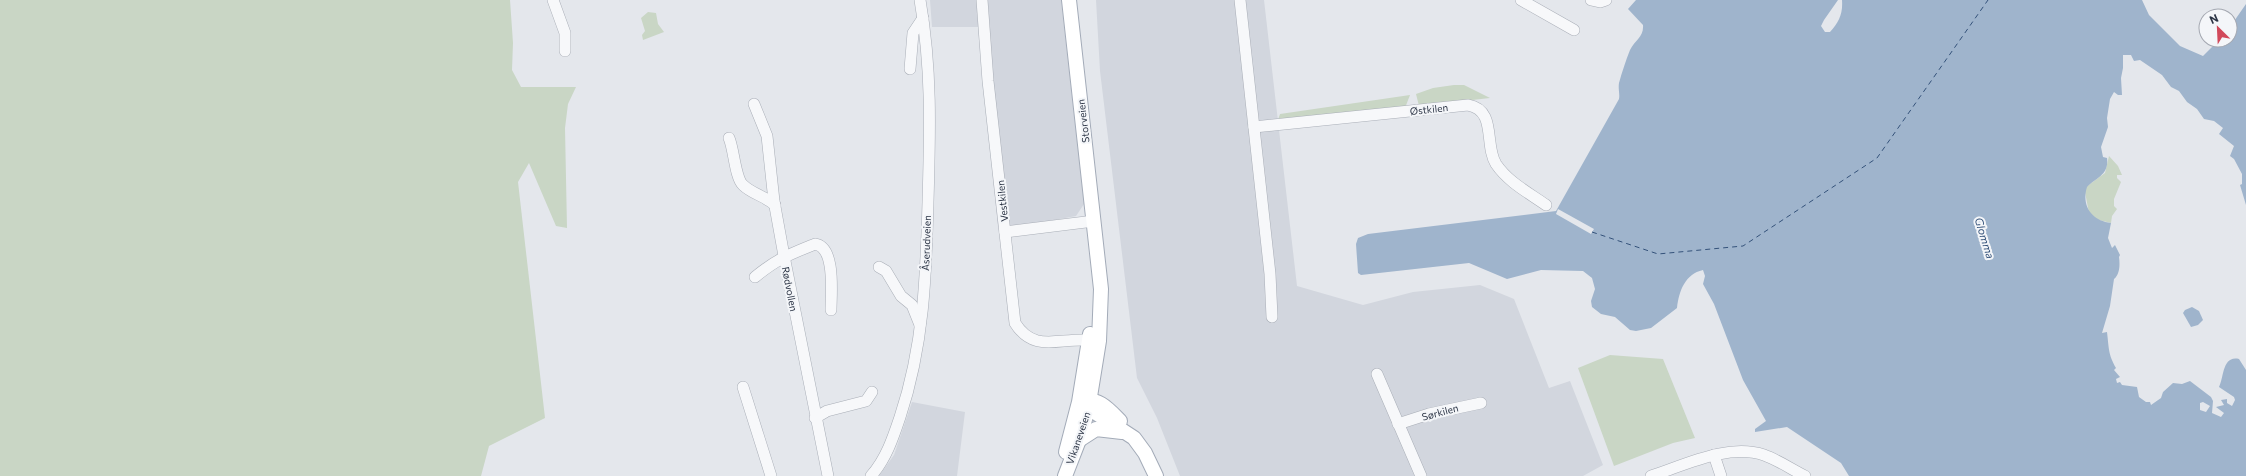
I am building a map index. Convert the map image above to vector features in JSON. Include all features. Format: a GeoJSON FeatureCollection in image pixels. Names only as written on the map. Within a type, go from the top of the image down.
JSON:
{"type":"FeatureCollection","features":[{"type":"Feature","properties":{"kind":"main road","name":"Storveien"},"geometry":{"type":"LineString","coordinates":[[1069,0],[1094,221],[1095,242],[1093,270],[1094,293],[1086,403]]}},
{"type":"Feature","properties":{"kind":"main road"},"geometry":{"type":"LineString","coordinates":[[1086,403],[1128,433],[1146,453],[1156,476]]}},
{"type":"Feature","properties":{"kind":"main road","name":"Vikaneveien"},"geometry":{"type":"LineString","coordinates":[[1065,476],[1080,440],[1086,403]]}},
{"type":"Feature","properties":{"kind":"main road","name":"Vikaneveien"},"geometry":{"type":"LineString","coordinates":[[1058,476],[1086,403]]}},
{"type":"Feature","properties":{"kind":"main road"},"geometry":{"type":"LineString","coordinates":[[1080,440],[1096,429],[1128,433]]}},
{"type":"Feature","properties":{"kind":"street"},"geometry":{"type":"LineString","coordinates":[[553,0],[565,33],[565,51]]}},
{"type":"Feature","properties":{"kind":"street","name":"Åserudveien"},"geometry":{"type":"LineString","coordinates":[[871,476],[882,462],[888,451],[907,398],[918,351],[924,302],[930,123],[930,73],[920,0]]}},
{"type":"Feature","properties":{"kind":"street","name":"Vestkilen"},"geometry":{"type":"LineString","coordinates":[[982,0],[988,81],[1005,232],[1012,314],[1019,330],[1025,337],[1032,341],[1044,343],[1085,340]]}},
{"type":"Feature","properties":{"kind":"street"},"geometry":{"type":"LineString","coordinates":[[1240,0],[1270,274],[1272,317]]}},
{"type":"Feature","properties":{"kind":"street"},"geometry":{"type":"LineString","coordinates":[[1521,0],[1574,30]]}},
{"type":"Feature","properties":{"kind":"street"},"geometry":{"type":"LineString","coordinates":[[1591,0],[1600,2],[1606,0]]}},
{"type":"Feature","properties":{"kind":"street"},"geometry":{"type":"LineString","coordinates":[[910,69],[914,33],[923,18]]}},
{"type":"Feature","properties":{"kind":"street","name":"Rødvollen"},"geometry":{"type":"LineString","coordinates":[[754,104],[767,136],[775,205],[826,475]]}},
{"type":"Feature","properties":{"kind":"street","name":"Østkilen"},"geometry":{"type":"LineString","coordinates":[[1254,127],[1468,105],[1475,106],[1485,114],[1496,163],[1509,179],[1546,205]]}},
{"type":"Feature","properties":{"kind":"street"},"geometry":{"type":"LineString","coordinates":[[729,138],[741,182],[748,188],[765,196],[775,205]]}},
{"type":"Feature","properties":{"kind":"street"},"geometry":{"type":"LineString","coordinates":[[1005,232],[1094,221]]}},
{"type":"Feature","properties":{"kind":"street"},"geometry":{"type":"LineString","coordinates":[[755,277],[773,262],[784,256],[815,244],[823,247],[830,260],[831,310]]}},
{"type":"Feature","properties":{"kind":"street"},"geometry":{"type":"LineString","coordinates":[[879,267],[886,271],[901,296],[914,308],[921,329]]}},
{"type":"Feature","properties":{"kind":"street"},"geometry":{"type":"LineString","coordinates":[[1377,374],[1421,476]]}},
{"type":"Feature","properties":{"kind":"street"},"geometry":{"type":"LineString","coordinates":[[743,387],[771,476]]}},
{"type":"Feature","properties":{"kind":"street"},"geometry":{"type":"LineString","coordinates":[[815,418],[827,411],[866,401],[872,392]]}},
{"type":"Feature","properties":{"kind":"street","name":"Sørkilen"},"geometry":{"type":"LineString","coordinates":[[1398,424],[1429,414],[1481,403]]}},
{"type":"Feature","properties":{"kind":"street"},"geometry":{"type":"LineString","coordinates":[[1652,476],[1714,455],[1734,451],[1763,455],[1793,473],[1805,476]]}},
{"type":"Feature","properties":{"kind":"street"},"geometry":{"type":"LineString","coordinates":[[1714,455],[1721,476]]}},
{"type":"Feature","properties":{"kind":"shaded area"},"geometry":{"type":"Polygon","coordinates":[[[930,0],[1061,0],[1084,204],[1076,216],[1038,223],[998,227],[978,27],[932,27],[930,0]]]}},
{"type":"Feature","properties":{"kind":"shaded area"},"geometry":{"type":"Polygon","coordinates":[[[1096,0],[1264,0],[1297,286],[1363,305],[1413,292],[1480,285],[1514,299],[1549,388],[1570,381],[1603,465],[1583,476],[1180,476],[1157,418],[1137,378],[1100,71],[1096,0]]]}},
{"type":"Feature","properties":{"kind":"shaded area"},"geometry":{"type":"Polygon","coordinates":[[[912,402],[965,412],[957,476],[879,476],[894,455],[912,402]]]}},
{"type":"Feature","properties":{"kind":"green space"},"geometry":{"type":"Polygon","coordinates":[[[0,0],[510,0],[513,43],[512,70],[521,87],[576,87],[568,104],[565,128],[567,228],[556,226],[529,163],[518,182],[545,418],[489,446],[481,476],[0,476],[0,0]]]}},
{"type":"Feature","properties":{"kind":"green space"},"geometry":{"type":"Polygon","coordinates":[[[648,12],[656,13],[658,24],[664,32],[643,40],[642,35],[645,31],[641,18],[648,12]]]}},
{"type":"Feature","properties":{"kind":"green space"},"geometry":{"type":"Polygon","coordinates":[[[1464,85],[1490,98],[1419,106],[1416,94],[1433,88],[1464,85]]]}},
{"type":"Feature","properties":{"kind":"green space"},"geometry":{"type":"Polygon","coordinates":[[[1410,95],[1405,108],[1278,120],[1280,114],[1410,95]]]}},
{"type":"Feature","properties":{"kind":"green space"},"geometry":{"type":"Polygon","coordinates":[[[2109,156],[2118,166],[2122,175],[2117,175],[2117,178],[2121,182],[2114,199],[2114,206],[2117,209],[2112,216],[2111,223],[2095,219],[2089,213],[2085,192],[2086,187],[2105,173],[2109,156]]]}},
{"type":"Feature","properties":{"kind":"green space"},"geometry":{"type":"Polygon","coordinates":[[[1610,355],[1663,359],[1695,438],[1673,443],[1614,466],[1578,368],[1610,355]]]}},
{"type":"Feature","properties":{"kind":"water","name":"Glomma"},"geometry":{"type":"Polygon","coordinates":[[[1636,0],[1838,0],[1821,26],[1825,32],[1830,32],[1840,18],[1842,0],[2142,0],[2149,15],[2180,46],[2203,56],[2211,48],[2238,48],[2238,16],[2246,4],[2246,205],[2240,185],[2242,184],[2242,174],[2234,159],[2230,156],[2234,146],[2219,134],[2223,128],[2214,121],[2204,119],[2197,109],[2187,102],[2179,91],[2171,87],[2162,75],[2140,60],[2134,61],[2131,55],[2123,55],[2121,78],[2122,95],[2118,95],[2114,92],[2110,99],[2107,118],[2108,127],[2101,147],[2103,157],[2107,158],[2106,168],[2102,175],[2087,187],[2086,200],[2087,206],[2093,216],[2104,222],[2111,223],[2108,238],[2112,248],[2115,245],[2120,255],[2118,272],[2114,279],[2110,306],[2102,333],[2107,332],[2110,355],[2116,368],[2114,370],[2120,377],[2116,379],[2117,383],[2120,382],[2122,385],[2137,387],[2139,397],[2146,402],[2150,402],[2151,405],[2161,398],[2163,392],[2173,383],[2182,384],[2190,381],[2211,397],[2213,401],[2212,413],[2221,417],[2224,413],[2216,407],[2224,405],[2221,400],[2227,399],[2227,403],[2232,406],[2235,400],[2234,397],[2219,387],[2224,368],[2229,360],[2239,359],[2246,370],[2246,476],[1849,476],[1841,463],[1787,427],[1755,432],[1755,429],[1766,421],[1743,380],[1714,304],[1703,284],[1705,276],[1703,270],[1687,279],[1679,295],[1677,308],[1651,328],[1636,331],[1630,330],[1615,317],[1601,314],[1592,307],[1591,301],[1595,289],[1592,278],[1583,271],[1541,270],[1507,279],[1469,263],[1361,275],[1358,273],[1356,244],[1358,238],[1368,234],[1556,211],[1619,99],[1619,83],[1630,50],[1641,36],[1643,25],[1628,9],[1636,0]],[[2203,402],[2200,403],[2200,410],[2206,412],[2210,406],[2203,402]]]}},
{"type":"Feature","properties":{"kind":"water"},"geometry":{"type":"Polygon","coordinates":[[[2192,307],[2199,311],[2203,320],[2198,325],[2191,327],[2183,313],[2185,310],[2192,307]]]}},
{"type":"Feature","properties":{"kind":"pier"},"geometry":{"type":"Polygon","coordinates":[[[1558,209],[1594,229],[1591,234],[1556,214],[1558,209]]]}},
{"type":"Feature","properties":{"kind":"ferry route"},"geometry":{"type":"LineString","coordinates":[[1592,232],[1658,254],[1743,246],[1877,158],[1988,0]]}}]}
